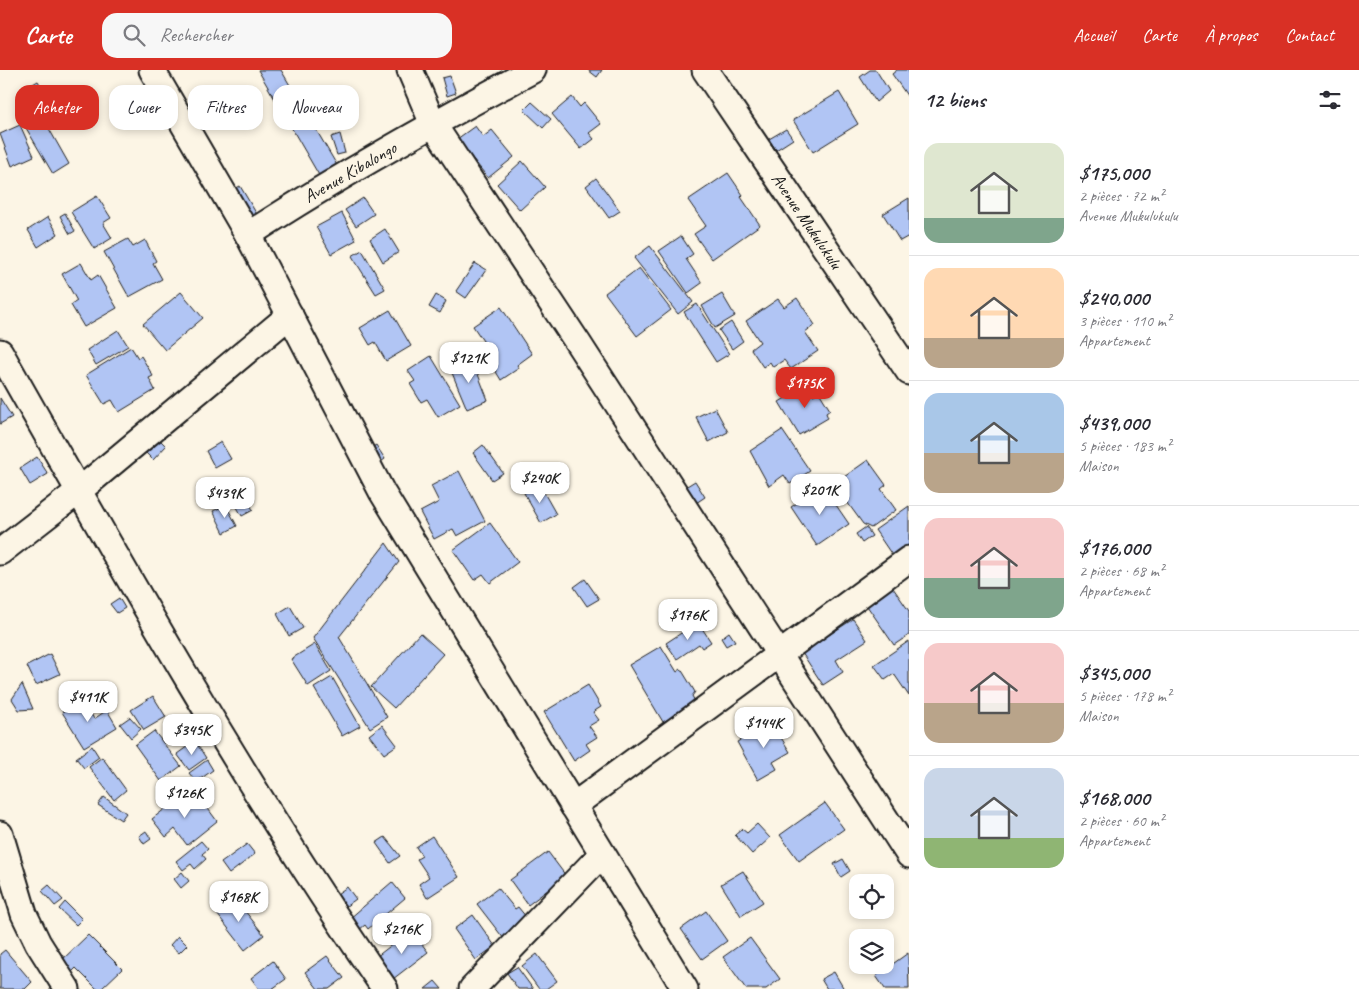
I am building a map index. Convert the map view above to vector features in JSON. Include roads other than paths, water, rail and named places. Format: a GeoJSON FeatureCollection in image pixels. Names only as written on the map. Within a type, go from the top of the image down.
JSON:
{"type":"FeatureCollection","features":[{"type":"Feature","properties":{"kind":"street"},"geometry":{"type":"LineString","coordinates":[[152,70],[248,235],[382,492],[601,855],[685,989]]}},
{"type":"Feature","properties":{"kind":"street"},"geometry":{"type":"LineString","coordinates":[[410,70],[433,124],[578,343],[909,855]]}},
{"type":"Feature","properties":{"kind":"street","name":"Avenue Kibalongo"},"geometry":{"type":"LineString","coordinates":[[248,235],[315,191],[533,70]]}},
{"type":"Feature","properties":{"kind":"street","name":"Avenue Mukulukulu"},"geometry":{"type":"LineString","coordinates":[[705,70],[909,372]]}},
{"type":"Feature","properties":{"kind":"street"},"geometry":{"type":"LineString","coordinates":[[0,552],[80,490],[290,314]]}},
{"type":"Feature","properties":{"kind":"street"},"geometry":{"type":"LineString","coordinates":[[0,352],[181,669],[271,814],[385,989]]}},
{"type":"Feature","properties":{"kind":"street"},"geometry":{"type":"LineString","coordinates":[[573,806],[909,559]]}},
{"type":"Feature","properties":{"kind":"street"},"geometry":{"type":"LineString","coordinates":[[0,834],[24,914],[38,943],[67,989]]}},
{"type":"Feature","properties":{"kind":"street"},"geometry":{"type":"LineString","coordinates":[[472,989],[601,855]]}}]}
